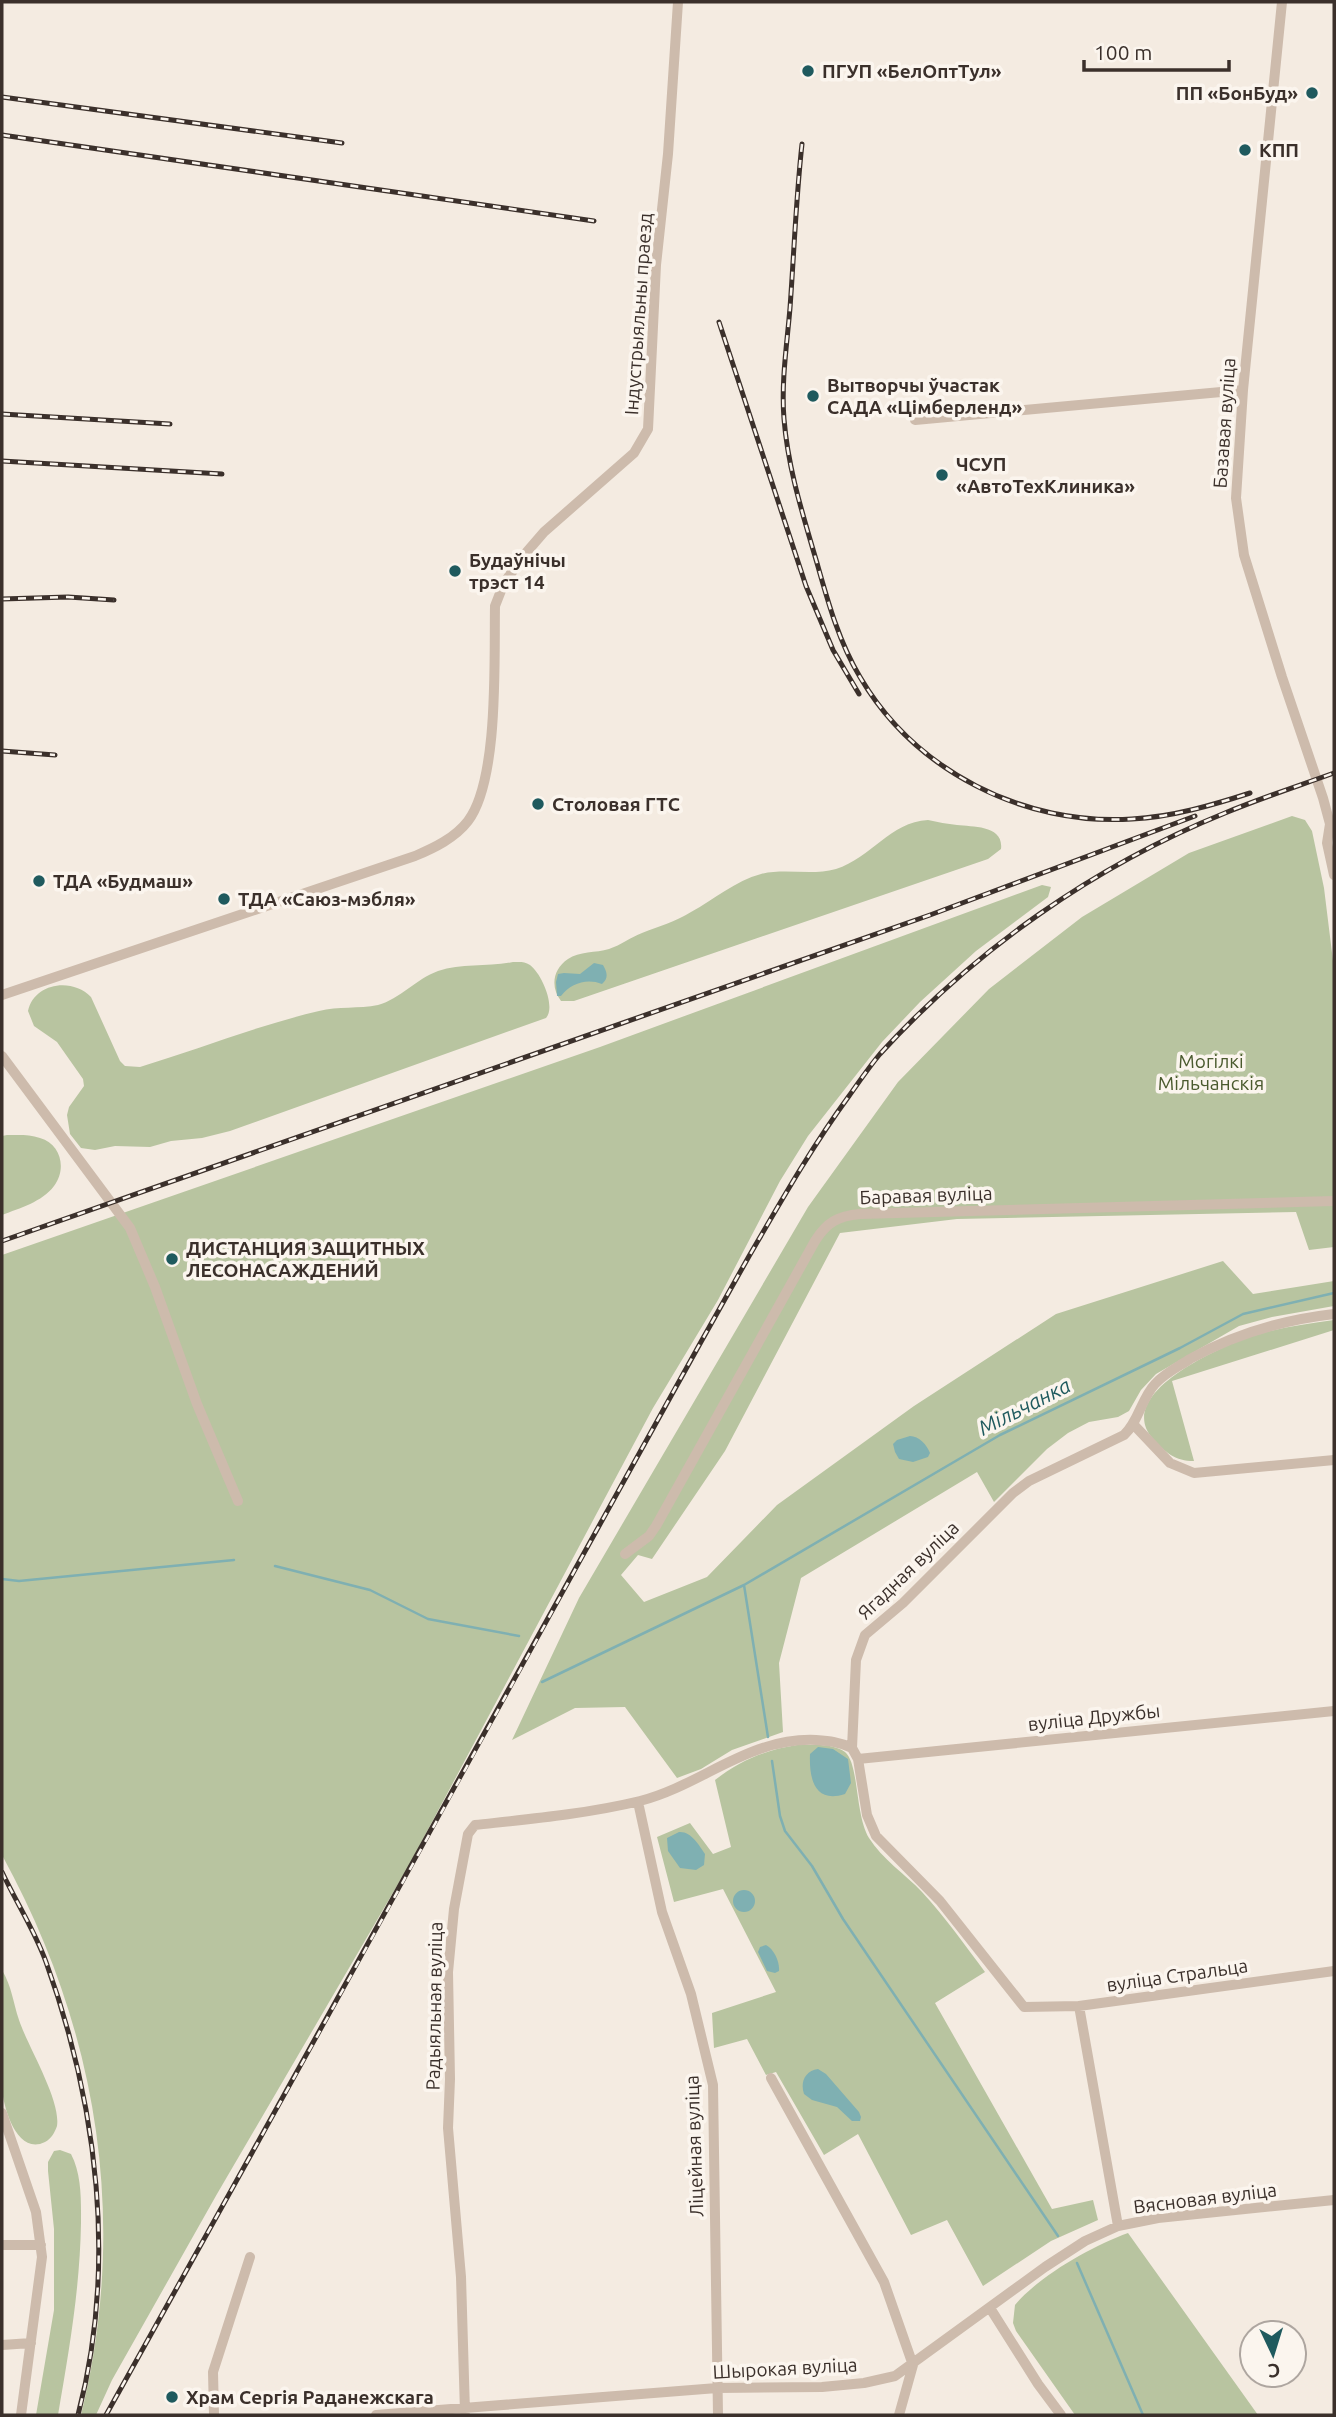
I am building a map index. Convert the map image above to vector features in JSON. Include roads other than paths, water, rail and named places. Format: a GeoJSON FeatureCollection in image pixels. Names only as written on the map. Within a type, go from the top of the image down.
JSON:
{"type":"FeatureCollection","features":[{"type":"Feature","properties":{"kind":"street","name":"Індустрыяльны праезд"},"geometry":{"type":"LineString","coordinates":[[2,995],[415,856],[450,838],[468,822],[479,802],[488,769],[495,606],[504,583],[544,532],[634,453],[648,429],[656,265],[668,154],[678,2]]}},
{"type":"Feature","properties":{"kind":"street","name":"Базавая вуліца"},"geometry":{"type":"LineString","coordinates":[[1282,2],[1243,390],[1236,498],[1242,549],[1330,824],[1327,844],[1334,874]]}},
{"type":"Feature","properties":{"kind":"street"},"geometry":{"type":"LineString","coordinates":[[915,419],[1243,390]]}},
{"type":"Feature","properties":{"kind":"street"},"geometry":{"type":"LineString","coordinates":[[2,1056],[130,1228],[155,1287],[197,1404],[238,1501]]}},
{"type":"Feature","properties":{"kind":"street","name":"Баравая вуліца"},"geometry":{"type":"LineString","coordinates":[[625,1554],[649,1536],[656,1526],[815,1241],[830,1222],[860,1213],[913,1214],[1334,1201]]}},
{"type":"Feature","properties":{"kind":"street","name":"Ягадная вуліца"},"geometry":{"type":"LineString","coordinates":[[1024,2007],[940,1901],[876,1836],[867,1815],[855,1754],[856,1660],[865,1635],[903,1603],[1020,1486],[1117,1439],[1133,1424],[1157,1382],[1175,1368],[1255,1329],[1334,1314]]}},
{"type":"Feature","properties":{"kind":"street"},"geometry":{"type":"LineString","coordinates":[[1133,1424],[1170,1463],[1194,1473],[1334,1460]]}},
{"type":"Feature","properties":{"kind":"street","name":"вуліца Дружбы"},"geometry":{"type":"LineString","coordinates":[[855,1754],[1334,1711]]}},
{"type":"Feature","properties":{"kind":"street","name":"Радыяльная вуліца"},"geometry":{"type":"LineString","coordinates":[[465,2412],[461,2277],[448,2128],[448,1972],[454,1909],[468,1834],[475,1825],[558,1816],[638,1801],[674,1789],[738,1756],[776,1743],[835,1741],[855,1754]]}},
{"type":"Feature","properties":{"kind":"street","name":"Ліцейная вуліца"},"geometry":{"type":"LineString","coordinates":[[638,1801],[662,1912],[691,1994],[713,2085],[718,2415]]}},
{"type":"Feature","properties":{"kind":"street","name":"вуліца Стральца"},"geometry":{"type":"LineString","coordinates":[[1024,2007],[1079,2006],[1334,1971]]}},
{"type":"Feature","properties":{"kind":"street"},"geometry":{"type":"LineString","coordinates":[[1079,2006],[1118,2226]]}},
{"type":"Feature","properties":{"kind":"street"},"geometry":{"type":"LineString","coordinates":[[771,2078],[884,2282],[913,2365],[899,2415]]}},
{"type":"Feature","properties":{"kind":"street"},"geometry":{"type":"LineString","coordinates":[[2,2113],[36,2213],[42,2257],[21,2415]]}},
{"type":"Feature","properties":{"kind":"street","name":"Вясновая вуліца"},"geometry":{"type":"LineString","coordinates":[[913,2365],[1045,2267],[1086,2241],[1118,2226],[1158,2218],[1334,2200]]}},
{"type":"Feature","properties":{"kind":"street"},"geometry":{"type":"LineString","coordinates":[[2,2245],[41,2245]]}},
{"type":"Feature","properties":{"kind":"street"},"geometry":{"type":"LineString","coordinates":[[214,2415],[213,2372],[250,2257]]}},
{"type":"Feature","properties":{"kind":"street"},"geometry":{"type":"LineString","coordinates":[[990,2308],[1061,2415]]}},
{"type":"Feature","properties":{"kind":"street"},"geometry":{"type":"LineString","coordinates":[[2,2345],[31,2343]]}},
{"type":"Feature","properties":{"kind":"street","name":"Шырокая вуліца"},"geometry":{"type":"LineString","coordinates":[[376,2415],[465,2412],[717,2388],[863,2383],[895,2376],[913,2365]]}},
{"type":"Feature","properties":{"kind":"water"},"geometry":{"type":"Polygon","coordinates":[[[594,963],[603,965],[606,970],[602,984],[580,983],[557,996],[558,974],[580,974],[594,963]]]}},
{"type":"Feature","properties":{"kind":"water"},"geometry":{"type":"Polygon","coordinates":[[[910,1436],[925,1444],[930,1453],[928,1457],[913,1462],[899,1459],[893,1444],[910,1436]]]}},
{"type":"Feature","properties":{"kind":"water"},"geometry":{"type":"Polygon","coordinates":[[[818,1747],[833,1749],[848,1759],[851,1783],[845,1794],[826,1795],[816,1787],[812,1780],[810,1754],[818,1747]]]}},
{"type":"Feature","properties":{"kind":"water"},"geometry":{"type":"Polygon","coordinates":[[[679,1832],[691,1836],[705,1854],[704,1865],[696,1870],[680,1868],[668,1851],[667,1838],[679,1832]]]}},
{"type":"Feature","properties":{"kind":"water"},"geometry":{"type":"Polygon","coordinates":[[[744,1890],[752,1893],[755,1901],[752,1909],[744,1912],[736,1909],[733,1901],[736,1893],[744,1890]]]}},
{"type":"Feature","properties":{"kind":"water"},"geometry":{"type":"Polygon","coordinates":[[[766,1945],[772,1949],[777,1960],[779,1971],[775,1973],[767,1971],[758,1952],[760,1947],[766,1945]]]}},
{"type":"Feature","properties":{"kind":"water"},"geometry":{"type":"Polygon","coordinates":[[[818,2069],[826,2074],[859,2112],[860,2121],[852,2121],[837,2107],[812,2100],[804,2094],[805,2078],[818,2069]]]}},
{"type":"Feature","properties":{"kind":"waterway","name":"Мільчанка"},"geometry":{"type":"LineString","coordinates":[[542,1682],[744,1585],[1000,1435],[1180,1348],[1243,1314],[1334,1293]]}},
{"type":"Feature","properties":{"kind":"waterway"},"geometry":{"type":"LineString","coordinates":[[2,1579],[19,1581],[234,1560]]}},
{"type":"Feature","properties":{"kind":"waterway"},"geometry":{"type":"LineString","coordinates":[[275,1566],[370,1590],[428,1619],[519,1636]]}},
{"type":"Feature","properties":{"kind":"waterway"},"geometry":{"type":"LineString","coordinates":[[744,1585],[768,1737]]}},
{"type":"Feature","properties":{"kind":"waterway"},"geometry":{"type":"LineString","coordinates":[[772,1761],[780,1816],[785,1831],[812,1866],[843,1919],[1058,2236]]}},
{"type":"Feature","properties":{"kind":"waterway"},"geometry":{"type":"LineString","coordinates":[[1077,2263],[1143,2415]]}},
{"type":"Feature","properties":{"kind":"railway"},"geometry":{"type":"LineString","coordinates":[[2,97],[342,143]]}},
{"type":"Feature","properties":{"kind":"railway"},"geometry":{"type":"LineString","coordinates":[[2,135],[594,221]]}},
{"type":"Feature","properties":{"kind":"railway"},"geometry":{"type":"LineString","coordinates":[[802,144],[784,377],[786,438],[797,492],[830,607],[840,636],[860,677],[883,710],[911,740],[942,765],[976,786],[1013,802],[1052,813],[1092,819],[1132,819],[1177,813],[1250,793]]}},
{"type":"Feature","properties":{"kind":"railway"},"geometry":{"type":"LineString","coordinates":[[719,322],[806,586],[833,650],[859,694]]}},
{"type":"Feature","properties":{"kind":"railway"},"geometry":{"type":"LineString","coordinates":[[2,414],[170,424]]}},
{"type":"Feature","properties":{"kind":"railway"},"geometry":{"type":"LineString","coordinates":[[2,461],[222,474]]}},
{"type":"Feature","properties":{"kind":"railway"},"geometry":{"type":"LineString","coordinates":[[2,599],[68,597],[114,600]]}},
{"type":"Feature","properties":{"kind":"railway"},"geometry":{"type":"LineString","coordinates":[[2,751],[55,755]]}},
{"type":"Feature","properties":{"kind":"railway"},"geometry":{"type":"LineString","coordinates":[[106,2415],[748,1258],[809,1156],[868,1069],[917,1016],[956,980],[996,946],[1083,885],[1176,834],[1334,773]]}},
{"type":"Feature","properties":{"kind":"railway"},"geometry":{"type":"LineString","coordinates":[[2,1241],[930,915],[1195,816]]}},
{"type":"Feature","properties":{"kind":"railway"},"geometry":{"type":"LineString","coordinates":[[2,1872],[46,1962],[64,2017],[89,2129],[99,2244],[97,2302],[90,2359],[78,2415]]}},
{"type":"Feature","properties":{"kind":"place","name":"ПГУП «БелОптТул»"},"geometry":{"type":"Point","coordinates":[808,71]}},
{"type":"Feature","properties":{"kind":"place","name":"ПП «БонБуд»"},"geometry":{"type":"Point","coordinates":[1312,93]}},
{"type":"Feature","properties":{"kind":"place","name":"КПП"},"geometry":{"type":"Point","coordinates":[1245,150]}},
{"type":"Feature","properties":{"kind":"place","name":"Вытворчы ўчастак САДА «Цімберленд»"},"geometry":{"type":"Point","coordinates":[813,396]}},
{"type":"Feature","properties":{"kind":"place","name":"ЧСУП «АвтоТехКлиника»"},"geometry":{"type":"Point","coordinates":[942,475]}},
{"type":"Feature","properties":{"kind":"place","name":"Будаўнічы трэст 14"},"geometry":{"type":"Point","coordinates":[455,571]}},
{"type":"Feature","properties":{"kind":"place","name":"Столовая ГТС"},"geometry":{"type":"Point","coordinates":[538,804]}},
{"type":"Feature","properties":{"kind":"place","name":"ТДА «Будмаш»"},"geometry":{"type":"Point","coordinates":[39,881]}},
{"type":"Feature","properties":{"kind":"place","name":"ТДА «Саюз-мэбля»"},"geometry":{"type":"Point","coordinates":[224,899]}},
{"type":"Feature","properties":{"kind":"place","name":"ДИСТАНЦИЯ ЗАЩИТНЫХ ЛЕСОНАСАЖДЕНИЙ"},"geometry":{"type":"Point","coordinates":[172,1259]}},
{"type":"Feature","properties":{"kind":"place","name":"Храм Сергія Раданежскага"},"geometry":{"type":"Point","coordinates":[172,2397]}},
{"type":"Feature","properties":{"kind":"park label","name":"Могілкі Мільчанскія"},"geometry":{"type":"Point","coordinates":[1211,1072]}}]}
